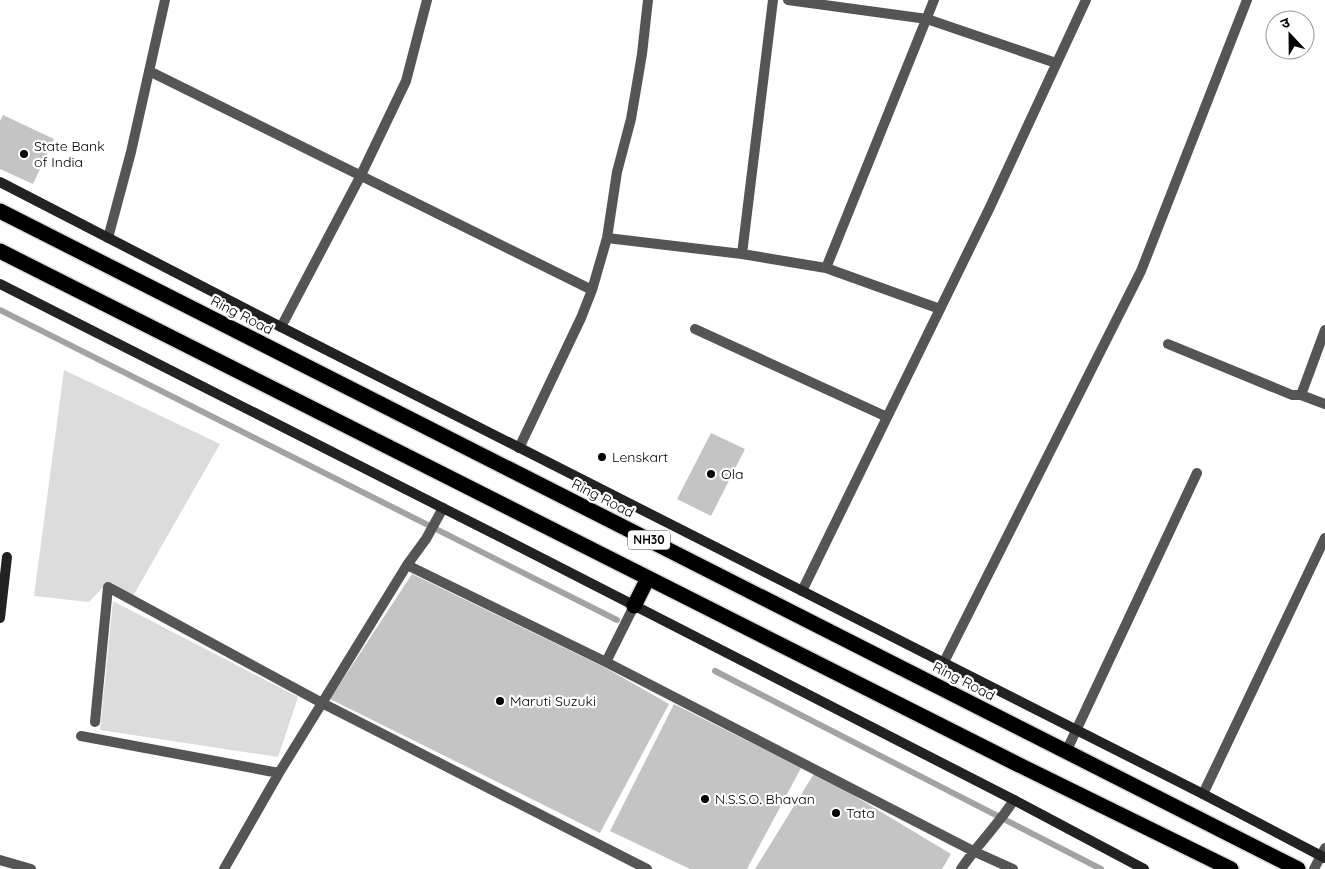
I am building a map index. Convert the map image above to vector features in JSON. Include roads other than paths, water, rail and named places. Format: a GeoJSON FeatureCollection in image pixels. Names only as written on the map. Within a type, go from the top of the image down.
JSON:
{"type":"FeatureCollection","features":[{"type":"Feature","properties":{"kind":"highway","name":"Ring Road"},"geometry":{"type":"LineString","coordinates":[[0,211],[1298,869]]}},
{"type":"Feature","properties":{"kind":"highway","name":"NH30"},"geometry":{"type":"LineString","coordinates":[[0,251],[1017,764],[1231,869]]}},
{"type":"Feature","properties":{"kind":"highway"},"geometry":{"type":"LineString","coordinates":[[630,612],[648,578]]}},
{"type":"Feature","properties":{"kind":"street"},"geometry":{"type":"LineString","coordinates":[[108,238],[131,152],[165,0]]}},
{"type":"Feature","properties":{"kind":"street"},"geometry":{"type":"LineString","coordinates":[[280,328],[360,177],[406,82],[426,0]]}},
{"type":"Feature","properties":{"kind":"street"},"geometry":{"type":"LineString","coordinates":[[519,448],[570,342],[592,290],[607,238],[617,172],[632,109],[642,54],[648,0]]}},
{"type":"Feature","properties":{"kind":"street"},"geometry":{"type":"LineString","coordinates":[[742,254],[773,0]]}},
{"type":"Feature","properties":{"kind":"street"},"geometry":{"type":"LineString","coordinates":[[788,0],[927,19],[1056,64]]}},
{"type":"Feature","properties":{"kind":"street"},"geometry":{"type":"LineString","coordinates":[[826,268],[934,0]]}},
{"type":"Feature","properties":{"kind":"street"},"geometry":{"type":"LineString","coordinates":[[802,591],[990,207],[1086,0]]}},
{"type":"Feature","properties":{"kind":"street"},"geometry":{"type":"LineString","coordinates":[[944,662],[1141,272],[1247,0]]}},
{"type":"Feature","properties":{"kind":"street"},"geometry":{"type":"LineString","coordinates":[[149,71],[360,177],[592,290]]}},
{"type":"Feature","properties":{"kind":"street"},"geometry":{"type":"LineString","coordinates":[[0,182],[280,328],[1324,854],[1314,869]]}},
{"type":"Feature","properties":{"kind":"street"},"geometry":{"type":"LineString","coordinates":[[607,238],[742,254],[826,268],[940,309]]}},
{"type":"Feature","properties":{"kind":"street"},"geometry":{"type":"LineString","coordinates":[[0,284],[443,508],[630,612],[1014,800],[1144,869]]}},
{"type":"Feature","properties":{"kind":"street"},"geometry":{"type":"LineString","coordinates":[[695,329],[888,417]]}},
{"type":"Feature","properties":{"kind":"street"},"geometry":{"type":"LineString","coordinates":[[1301,395],[1325,330]]}},
{"type":"Feature","properties":{"kind":"street"},"geometry":{"type":"LineString","coordinates":[[1168,344],[1292,395],[1301,395],[1325,404]]}},
{"type":"Feature","properties":{"kind":"street"},"geometry":{"type":"LineString","coordinates":[[1066,752],[1198,473]]}},
{"type":"Feature","properties":{"kind":"street"},"geometry":{"type":"LineString","coordinates":[[224,869],[279,772],[407,565],[426,539],[443,508]]}},
{"type":"Feature","properties":{"kind":"street"},"geometry":{"type":"LineString","coordinates":[[1203,794],[1325,538]]}},
{"type":"Feature","properties":{"kind":"street"},"geometry":{"type":"LineString","coordinates":[[0,618],[4,557]]}},
{"type":"Feature","properties":{"kind":"street"},"geometry":{"type":"LineString","coordinates":[[407,565],[606,662],[1013,869]]}},
{"type":"Feature","properties":{"kind":"street"},"geometry":{"type":"LineString","coordinates":[[95,722],[108,587],[322,703],[647,869]]}},
{"type":"Feature","properties":{"kind":"street"},"geometry":{"type":"LineString","coordinates":[[606,662],[630,612]]}},
{"type":"Feature","properties":{"kind":"street"},"geometry":{"type":"LineString","coordinates":[[81,736],[279,772]]}},
{"type":"Feature","properties":{"kind":"street"},"geometry":{"type":"LineString","coordinates":[[961,869],[973,850],[1014,800]]}},
{"type":"Feature","properties":{"kind":"street"},"geometry":{"type":"LineString","coordinates":[[0,860],[31,869]]}},
{"type":"Feature","properties":{"kind":"waterway"},"geometry":{"type":"LineString","coordinates":[[0,310],[617,620]]}},
{"type":"Feature","properties":{"kind":"waterway"},"geometry":{"type":"LineString","coordinates":[[715,671],[1101,869]]}},
{"type":"Feature","properties":{"kind":"place","name":"State Bank of India"},"geometry":{"type":"Point","coordinates":[24,154]}},
{"type":"Feature","properties":{"kind":"place","name":"Lenskart"},"geometry":{"type":"Point","coordinates":[602,457]}},
{"type":"Feature","properties":{"kind":"place","name":"Ola"},"geometry":{"type":"Point","coordinates":[711,474]}},
{"type":"Feature","properties":{"kind":"place","name":"Maruti Suzuki"},"geometry":{"type":"Point","coordinates":[500,701]}},
{"type":"Feature","properties":{"kind":"place","name":"N.S.S.O. Bhavan"},"geometry":{"type":"Point","coordinates":[705,799]}},
{"type":"Feature","properties":{"kind":"place","name":"Tata"},"geometry":{"type":"Point","coordinates":[836,813]}}]}
